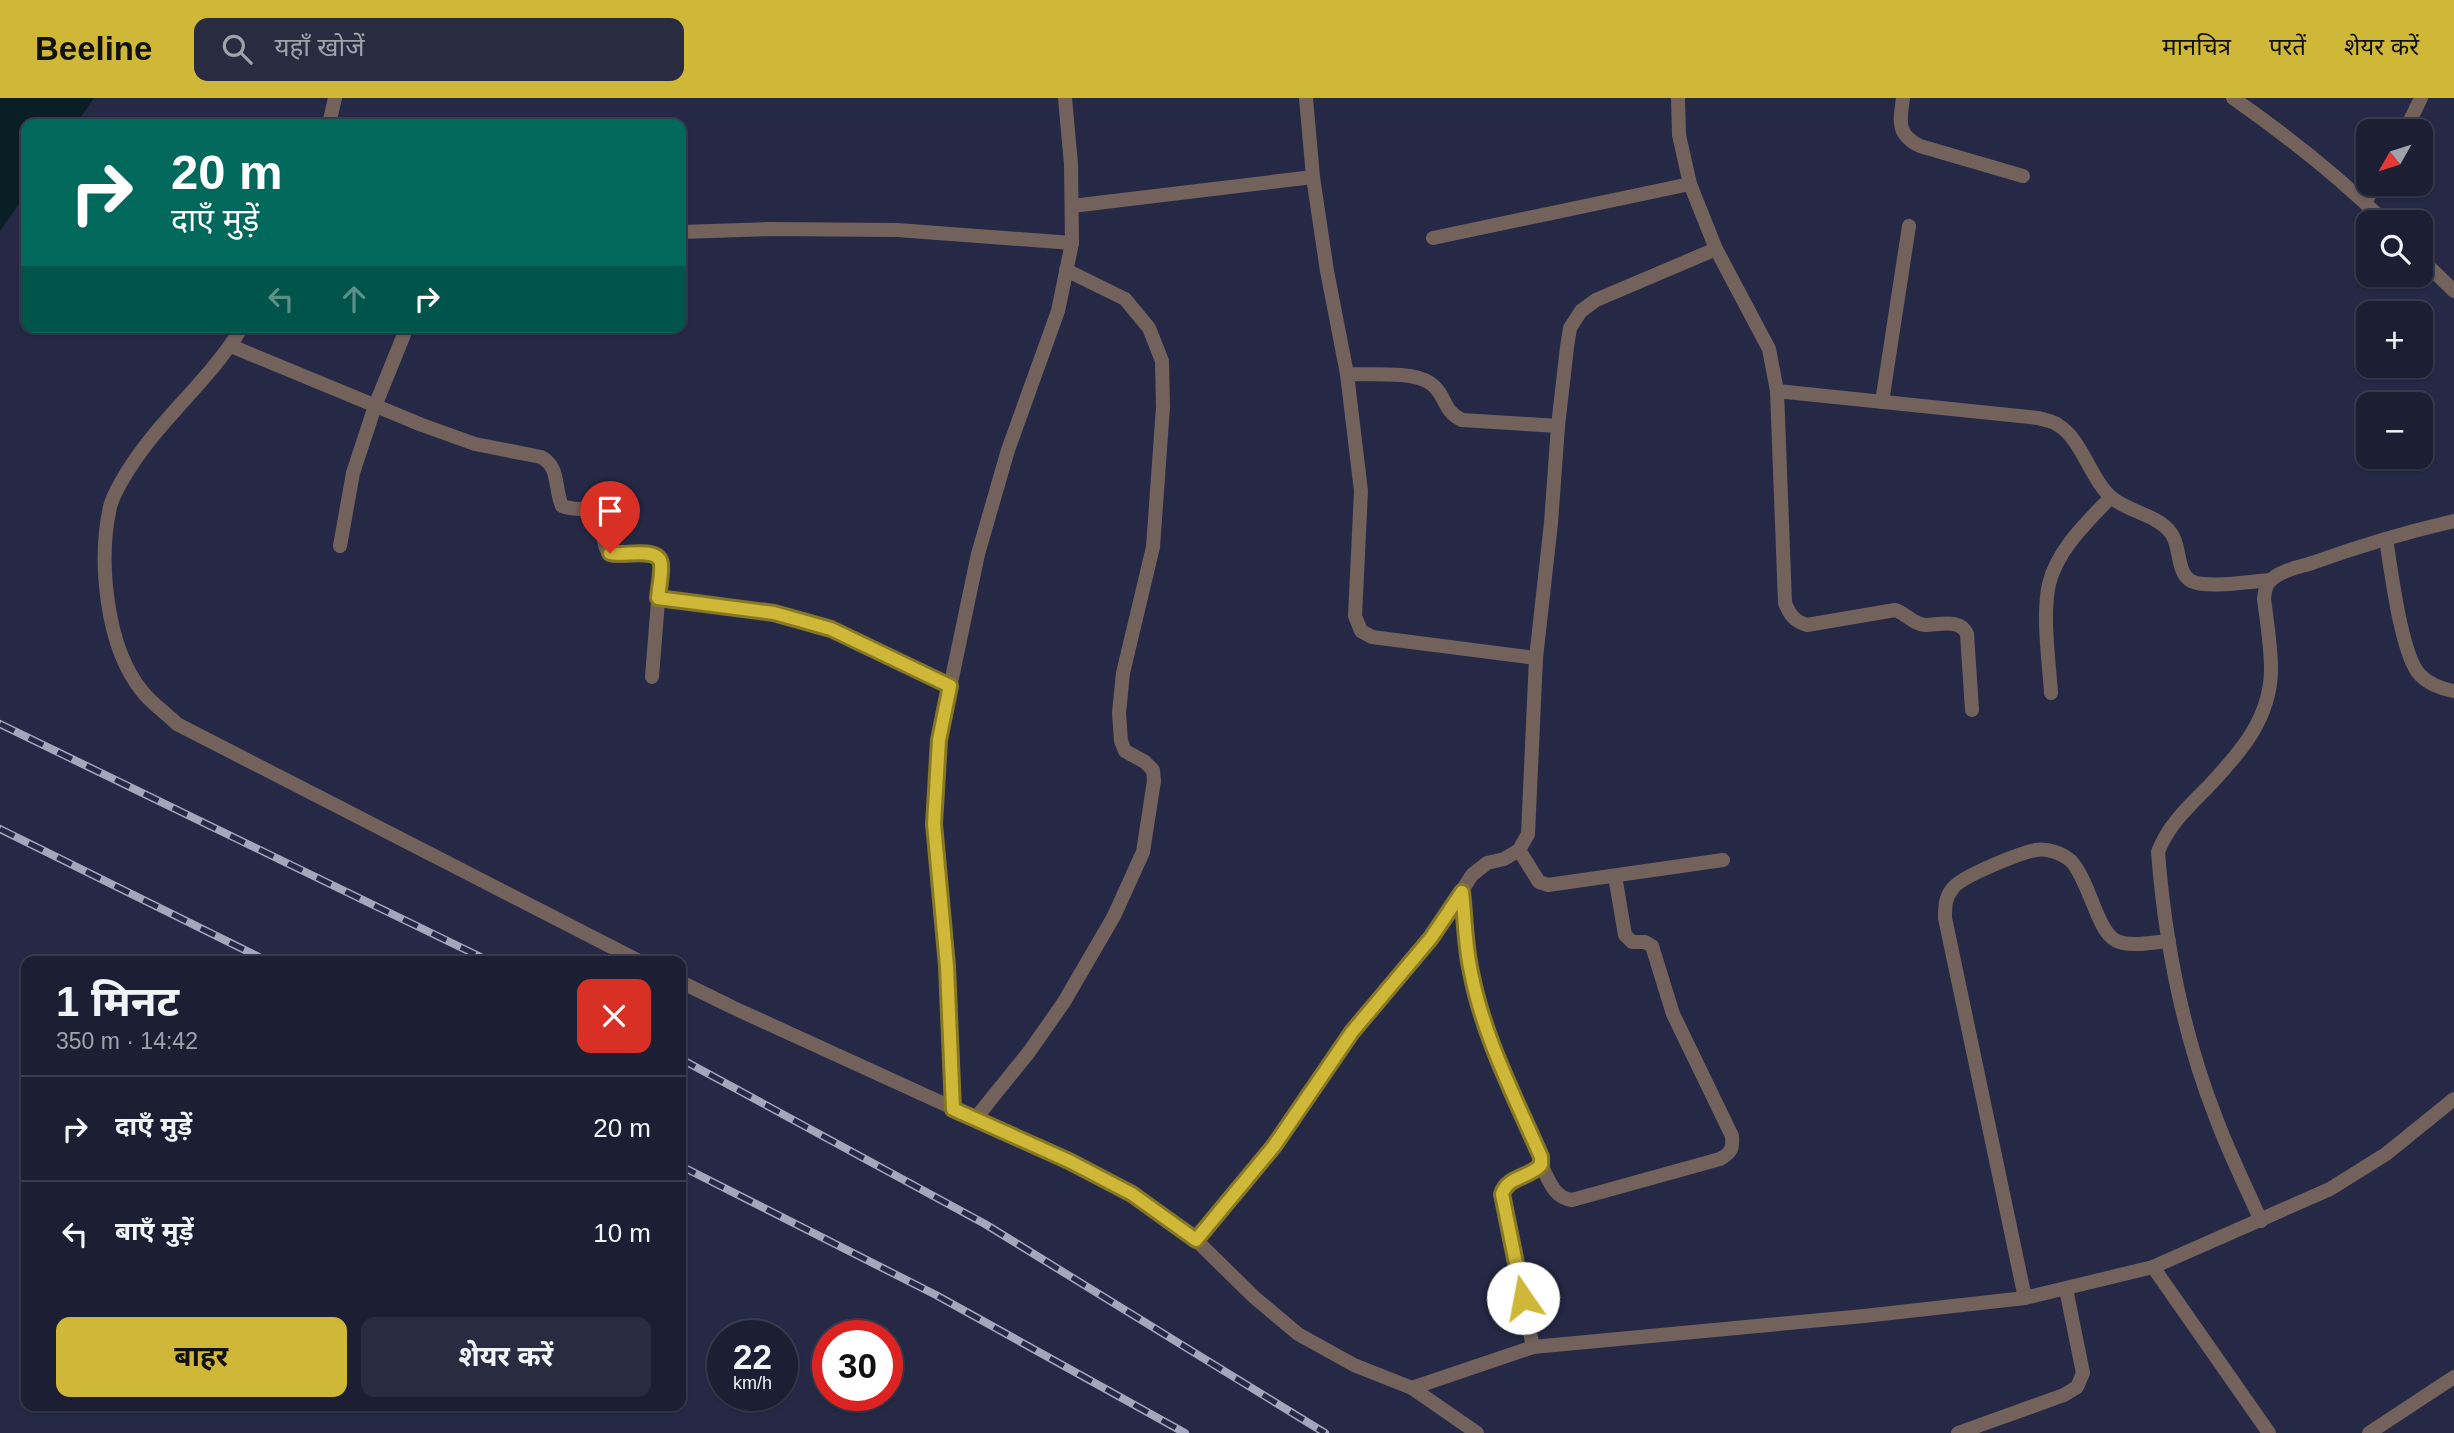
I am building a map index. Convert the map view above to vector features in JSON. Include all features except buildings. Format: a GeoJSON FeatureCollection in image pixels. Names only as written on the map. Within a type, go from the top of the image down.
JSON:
{"type":"FeatureCollection","features":[{"type":"Feature","properties":{"kind":"street"},"geometry":{"type":"LineString","coordinates":[[330,119],[335,98]]}},
{"type":"Feature","properties":{"kind":"street"},"geometry":{"type":"LineString","coordinates":[[953,1109],[947,966],[934,824],[939,740],[978,554],[1008,450],[1058,311],[1072,243],[1071,164],[1065,98]]}},
{"type":"Feature","properties":{"kind":"street"},"geometry":{"type":"LineString","coordinates":[[1306,98],[1313,177],[1327,271],[1347,374],[1361,491],[1355,616],[1361,631],[1372,637],[1536,658]]}},
{"type":"Feature","properties":{"kind":"street"},"geometry":{"type":"LineString","coordinates":[[1678,98],[1679,135],[1690,184],[1716,249],[1769,349],[1777,391],[1785,603],[1789,613],[1797,622],[1807,625],[1895,610],[1903,612],[1916,623],[1959,624],[1965,628],[1966,634],[1972,710]]}},
{"type":"Feature","properties":{"kind":"street"},"geometry":{"type":"LineString","coordinates":[[1903,98],[1900,119],[1902,132],[1908,140],[1920,146],[2023,176]]}},
{"type":"Feature","properties":{"kind":"street"},"geometry":{"type":"LineString","coordinates":[[2233,98],[2373,210]]}},
{"type":"Feature","properties":{"kind":"street"},"geometry":{"type":"LineString","coordinates":[[2411,119],[2421,98]]}},
{"type":"Feature","properties":{"kind":"street"},"geometry":{"type":"LineString","coordinates":[[1072,206],[1313,177]]}},
{"type":"Feature","properties":{"kind":"street"},"geometry":{"type":"LineString","coordinates":[[1433,238],[1690,184]]}},
{"type":"Feature","properties":{"kind":"street"},"geometry":{"type":"LineString","coordinates":[[2365,202],[2369,196]]}},
{"type":"Feature","properties":{"kind":"street"},"geometry":{"type":"LineString","coordinates":[[1882,402],[1909,226]]}},
{"type":"Feature","properties":{"kind":"street"},"geometry":{"type":"LineString","coordinates":[[686,232],[768,229],[897,230],[1072,243]]}},
{"type":"Feature","properties":{"kind":"street"},"geometry":{"type":"LineString","coordinates":[[1196,1240],[1274,1146],[1352,1032],[1431,938],[1472,875],[1487,863],[1504,859],[1519,849],[1528,834],[1536,658],[1570,328],[1581,312],[1596,300],[1716,249]]}},
{"type":"Feature","properties":{"kind":"street"},"geometry":{"type":"LineString","coordinates":[[975,1119],[1029,1052],[1064,1002],[1114,916],[1143,852],[1154,781],[1153,770],[1145,762],[1125,751],[1121,741],[1119,713],[1124,673],[1153,547],[1163,407],[1162,361],[1149,328],[1125,299],[1066,270]]}},
{"type":"Feature","properties":{"kind":"street"},"geometry":{"type":"LineString","coordinates":[[2433,271],[2454,291]]}},
{"type":"Feature","properties":{"kind":"street"},"geometry":{"type":"LineString","coordinates":[[238,333],[129,468],[110,504],[104,551],[107,600],[119,650],[141,691],[177,724],[629,956]]}},
{"type":"Feature","properties":{"kind":"street"},"geometry":{"type":"LineString","coordinates":[[340,546],[353,473],[375,405],[405,333]]}},
{"type":"Feature","properties":{"kind":"street"},"geometry":{"type":"LineString","coordinates":[[230,346],[475,444],[541,457],[549,461],[555,471],[562,506],[594,509],[602,514],[605,546],[610,553],[652,553],[659,557],[661,563],[652,677]]}},
{"type":"Feature","properties":{"kind":"street"},"geometry":{"type":"LineString","coordinates":[[1347,374],[1412,377],[1431,383],[1452,416],[1462,420],[1558,426]]}},
{"type":"Feature","properties":{"kind":"street"},"geometry":{"type":"LineString","coordinates":[[1777,391],[2038,418],[2058,424],[2070,435],[2092,473],[2111,498],[2166,527],[2174,536],[2184,575],[2193,582],[2207,584],[2271,580],[2294,569],[2386,539],[2454,521]]}},
{"type":"Feature","properties":{"kind":"street"},"geometry":{"type":"LineString","coordinates":[[2051,692],[2047,628],[2049,584],[2063,552],[2111,498]]}},
{"type":"Feature","properties":{"kind":"street"},"geometry":{"type":"LineString","coordinates":[[2386,539],[2412,663],[2428,681],[2454,691]]}},
{"type":"Feature","properties":{"kind":"street"},"geometry":{"type":"LineString","coordinates":[[2261,1221],[2208,1097],[2190,1040],[2171,960],[2158,852],[2178,818],[2249,740],[2266,709],[2271,670],[2264,599],[2265,588],[2271,580]]}},
{"type":"Feature","properties":{"kind":"street"},"geometry":{"type":"LineString","coordinates":[[658,598],[774,613],[831,629],[950,686]]}},
{"type":"Feature","properties":{"kind":"street"},"geometry":{"type":"LineString","coordinates":[[1519,849],[1539,882],[1548,885],[1723,860]]}},
{"type":"Feature","properties":{"kind":"street"},"geometry":{"type":"LineString","coordinates":[[2025,1298],[1945,918],[1946,899],[1954,885],[1971,874],[2037,850],[2053,851],[2068,859],[2077,869],[2105,930],[2113,940],[2123,943],[2169,941]]}},
{"type":"Feature","properties":{"kind":"street"},"geometry":{"type":"LineString","coordinates":[[1462,892],[1470,970],[1480,1011],[1541,1157],[1541,1165],[1556,1193],[1563,1199],[1572,1200],[1720,1159],[1730,1154],[1733,1146],[1732,1136],[1673,1014],[1652,946],[1645,942],[1632,942],[1625,935],[1615,876]]}},
{"type":"Feature","properties":{"kind":"street"},"geometry":{"type":"LineString","coordinates":[[686,984],[1069,1161],[1132,1194],[1196,1240],[1254,1297],[1298,1334],[1354,1366],[1412,1388],[1477,1433]]}},
{"type":"Feature","properties":{"kind":"street"},"geometry":{"type":"LineString","coordinates":[[1412,1388],[1533,1347],[2025,1298],[2152,1268],[2330,1189],[2375,1161],[2454,1099]]}},
{"type":"Feature","properties":{"kind":"street"},"geometry":{"type":"LineString","coordinates":[[1533,1347],[1502,1194],[1504,1186],[1535,1171],[1541,1165]]}},
{"type":"Feature","properties":{"kind":"street"},"geometry":{"type":"LineString","coordinates":[[2152,1268],[2269,1433]]}},
{"type":"Feature","properties":{"kind":"street"},"geometry":{"type":"LineString","coordinates":[[1958,1433],[2064,1395],[2077,1387],[2083,1373],[2066,1289]]}},
{"type":"Feature","properties":{"kind":"street"},"geometry":{"type":"LineString","coordinates":[[2369,1433],[2454,1377]]}},
{"type":"Feature","properties":{"kind":"water"},"geometry":{"type":"Polygon","coordinates":[[[0,98],[94,98],[79,119],[21,119],[21,201],[0,231],[0,98]]]}},
{"type":"Feature","properties":{"kind":"railway"},"geometry":{"type":"LineString","coordinates":[[0,724],[479,956]]}},
{"type":"Feature","properties":{"kind":"railway"},"geometry":{"type":"LineString","coordinates":[[0,829],[257,956]]}},
{"type":"Feature","properties":{"kind":"railway"},"geometry":{"type":"LineString","coordinates":[[686,1062],[985,1224],[1325,1433]]}},
{"type":"Feature","properties":{"kind":"railway"},"geometry":{"type":"LineString","coordinates":[[686,1169],[936,1295],[1185,1433]]}},
{"type":"Feature","properties":{"kind":"route"},"geometry":{"type":"LineString","coordinates":[[610,553],[652,553],[659,557],[661,563],[658,598],[774,613],[831,629],[950,686],[939,740],[934,824],[947,966],[953,1109],[1069,1161],[1132,1194],[1196,1240],[1274,1146],[1352,1032],[1431,938],[1462,892],[1470,970],[1480,1011],[1541,1157],[1541,1165],[1535,1171],[1511,1181],[1504,1186],[1502,1194],[1523,1298]]}}]}
